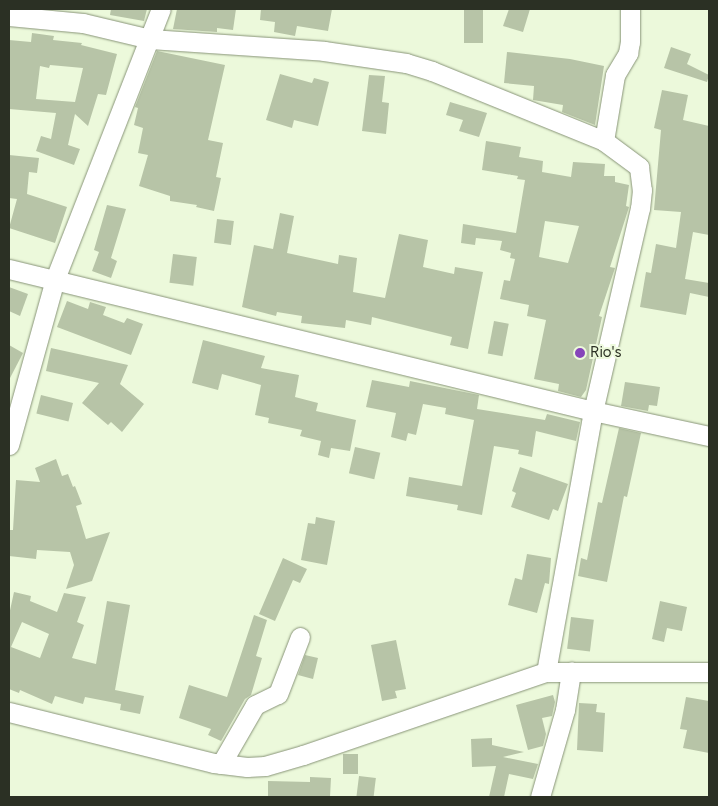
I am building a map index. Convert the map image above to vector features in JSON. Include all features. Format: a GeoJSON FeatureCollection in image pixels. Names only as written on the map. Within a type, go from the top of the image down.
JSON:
{"type":"FeatureCollection","features":[{"type":"Feature","properties":{"kind":"street"},"geometry":{"type":"LineString","coordinates":[[9,445],[54,279],[161,9]]}},
{"type":"Feature","properties":{"kind":"street"},"geometry":{"type":"LineString","coordinates":[[604,142],[615,75],[628,53],[630,9]]}},
{"type":"Feature","properties":{"kind":"street"},"geometry":{"type":"LineString","coordinates":[[9,16],[83,23],[150,39],[324,50],[406,63],[432,71],[604,142],[639,167],[642,190],[593,410],[546,672]]}},
{"type":"Feature","properties":{"kind":"street"},"geometry":{"type":"LineString","coordinates":[[9,269],[593,410],[709,436]]}},
{"type":"Feature","properties":{"kind":"street"},"geometry":{"type":"LineString","coordinates":[[221,764],[255,704],[278,694],[300,636]]}},
{"type":"Feature","properties":{"kind":"street"},"geometry":{"type":"LineString","coordinates":[[540,797],[565,710],[571,671]]}},
{"type":"Feature","properties":{"kind":"street"},"geometry":{"type":"LineString","coordinates":[[9,712],[221,764],[265,766],[546,672],[709,672]]}},
{"type":"Feature","properties":{"kind":"building"},"geometry":{"type":"Polygon","coordinates":[[[111,9],[147,9],[144,21],[110,15],[111,9]]]}},
{"type":"Feature","properties":{"kind":"building"},"geometry":{"type":"Polygon","coordinates":[[[177,9],[236,9],[233,30],[217,28],[217,32],[173,29],[177,9]]]}},
{"type":"Feature","properties":{"kind":"building"},"geometry":{"type":"Polygon","coordinates":[[[261,9],[332,9],[328,31],[297,26],[295,36],[274,32],[275,22],[260,20],[261,9]]]}},
{"type":"Feature","properties":{"kind":"building"},"geometry":{"type":"Polygon","coordinates":[[[464,9],[483,9],[483,43],[464,43],[464,9]]]}},
{"type":"Feature","properties":{"kind":"building"},"geometry":{"type":"Polygon","coordinates":[[[509,9],[530,9],[523,32],[503,26],[509,9]]]}},
{"type":"Feature","properties":{"kind":"building"},"geometry":{"type":"Polygon","coordinates":[[[32,33],[54,36],[53,40],[82,43],[81,45],[117,54],[106,95],[98,94],[88,126],[75,114],[68,145],[80,149],[74,165],[36,151],[41,136],[51,139],[56,113],[9,109],[9,40],[31,42],[32,33]],[[50,65],[49,68],[40,66],[36,99],[75,102],[83,68],[50,65]]]}},
{"type":"Feature","properties":{"kind":"building"},"geometry":{"type":"Polygon","coordinates":[[[671,47],[691,54],[687,64],[709,75],[707,82],[664,68],[671,47]]]}},
{"type":"Feature","properties":{"kind":"building"},"geometry":{"type":"Polygon","coordinates":[[[157,51],[225,65],[208,140],[223,143],[216,177],[221,178],[214,211],[196,207],[197,205],[170,201],[170,196],[139,186],[148,155],[138,153],[143,128],[134,125],[138,108],[135,107],[157,51]]]}},
{"type":"Feature","properties":{"kind":"building"},"geometry":{"type":"Polygon","coordinates":[[[507,52],[570,59],[604,66],[595,125],[562,112],[563,105],[533,100],[534,86],[504,83],[507,52]]]}},
{"type":"Feature","properties":{"kind":"building"},"geometry":{"type":"Polygon","coordinates":[[[280,74],[312,83],[314,78],[329,82],[318,126],[294,120],[292,128],[266,120],[280,74]]]}},
{"type":"Feature","properties":{"kind":"building"},"geometry":{"type":"Polygon","coordinates":[[[369,75],[385,76],[382,102],[389,103],[386,134],[362,131],[369,75]]]}},
{"type":"Feature","properties":{"kind":"building"},"geometry":{"type":"Polygon","coordinates":[[[662,90],[688,95],[683,120],[709,126],[709,235],[693,232],[685,279],[709,283],[709,297],[690,293],[686,315],[640,307],[646,272],[651,273],[656,244],[676,248],[681,212],[654,210],[661,130],[654,128],[662,90]]]}},
{"type":"Feature","properties":{"kind":"building"},"geometry":{"type":"Polygon","coordinates":[[[450,102],[487,113],[479,137],[459,131],[463,120],[446,115],[450,102]]]}},
{"type":"Feature","properties":{"kind":"building"},"geometry":{"type":"Polygon","coordinates":[[[486,141],[521,147],[519,157],[543,161],[542,172],[571,177],[573,162],[605,164],[604,176],[615,176],[615,182],[629,185],[626,206],[629,207],[610,267],[615,268],[599,316],[602,317],[586,390],[581,397],[558,391],[559,384],[534,379],[546,320],[527,316],[529,305],[500,299],[504,280],[510,281],[515,259],[510,258],[511,253],[500,250],[502,241],[476,238],[475,245],[461,243],[463,224],[516,233],[525,180],[517,179],[518,176],[482,170],[486,141]],[[545,221],[539,257],[568,263],[579,226],[545,221]]]}},
{"type":"Feature","properties":{"kind":"building"},"geometry":{"type":"Polygon","coordinates":[[[9,155],[39,158],[37,173],[29,172],[27,194],[67,207],[55,243],[9,228],[17,199],[9,198],[9,155]]]}},
{"type":"Feature","properties":{"kind":"building"},"geometry":{"type":"Polygon","coordinates":[[[107,205],[126,209],[111,258],[117,261],[111,278],[92,271],[99,252],[94,250],[107,205]]]}},
{"type":"Feature","properties":{"kind":"building"},"geometry":{"type":"Polygon","coordinates":[[[280,213],[294,216],[287,253],[338,264],[339,255],[357,258],[353,292],[385,298],[399,234],[428,240],[423,267],[454,274],[455,267],[483,272],[468,349],[450,345],[452,337],[372,317],[371,325],[346,320],[345,328],[301,323],[302,316],[277,312],[276,316],[242,307],[254,245],[273,249],[280,213]]]}},
{"type":"Feature","properties":{"kind":"building"},"geometry":{"type":"Polygon","coordinates":[[[217,219],[234,221],[231,245],[214,243],[217,219]]]}},
{"type":"Feature","properties":{"kind":"building"},"geometry":{"type":"Polygon","coordinates":[[[173,254],[197,257],[193,286],[169,283],[173,254]]]}},
{"type":"Feature","properties":{"kind":"building"},"geometry":{"type":"Polygon","coordinates":[[[9,287],[28,294],[20,316],[9,311],[9,287]]]}},
{"type":"Feature","properties":{"kind":"building"},"geometry":{"type":"Polygon","coordinates":[[[67,301],[88,309],[90,302],[106,307],[103,315],[124,323],[127,318],[143,324],[131,355],[57,327],[67,301]]]}},
{"type":"Feature","properties":{"kind":"building"},"geometry":{"type":"Polygon","coordinates":[[[494,321],[509,324],[502,356],[488,353],[494,321]]]}},
{"type":"Feature","properties":{"kind":"building"},"geometry":{"type":"Polygon","coordinates":[[[203,340],[265,356],[261,368],[299,375],[295,397],[318,403],[316,411],[356,420],[350,451],[331,448],[329,458],[318,455],[321,441],[300,436],[302,430],[268,423],[269,418],[255,415],[261,385],[222,374],[218,390],[192,383],[203,340]]]}},
{"type":"Feature","properties":{"kind":"building"},"geometry":{"type":"Polygon","coordinates":[[[9,345],[23,353],[9,380],[9,345]]]}},
{"type":"Feature","properties":{"kind":"building"},"geometry":{"type":"Polygon","coordinates":[[[51,348],[128,365],[120,384],[144,404],[122,432],[111,422],[108,425],[82,403],[99,383],[46,371],[51,348]]]}},
{"type":"Feature","properties":{"kind":"building"},"geometry":{"type":"Polygon","coordinates":[[[372,380],[409,387],[410,381],[479,395],[477,409],[545,420],[547,414],[580,422],[576,441],[536,431],[532,457],[518,454],[519,450],[494,446],[482,515],[457,510],[458,505],[406,496],[409,477],[462,486],[474,420],[445,414],[446,408],[423,404],[416,435],[408,433],[406,441],[391,437],[396,413],[366,407],[372,380]]]}},
{"type":"Feature","properties":{"kind":"building"},"geometry":{"type":"Polygon","coordinates":[[[625,382],[660,387],[657,406],[649,405],[648,411],[621,406],[625,382]]]}},
{"type":"Feature","properties":{"kind":"building"},"geometry":{"type":"Polygon","coordinates":[[[41,395],[73,403],[68,421],[36,413],[41,395]]]}},
{"type":"Feature","properties":{"kind":"building"},"geometry":{"type":"Polygon","coordinates":[[[619,428],[641,433],[627,497],[624,496],[607,582],[578,576],[581,558],[587,560],[598,502],[602,503],[619,428]]]}},
{"type":"Feature","properties":{"kind":"building"},"geometry":{"type":"Polygon","coordinates":[[[355,447],[380,453],[374,479],[349,473],[355,447]]]}},
{"type":"Feature","properties":{"kind":"building"},"geometry":{"type":"Polygon","coordinates":[[[56,459],[62,476],[68,474],[82,504],[76,506],[86,539],[110,532],[92,581],[66,589],[74,565],[70,552],[37,550],[36,559],[9,556],[9,530],[13,530],[16,480],[40,482],[35,468],[56,459]]]}},
{"type":"Feature","properties":{"kind":"building"},"geometry":{"type":"Polygon","coordinates":[[[520,467],[568,484],[558,511],[553,509],[549,520],[511,507],[516,493],[512,491],[520,467]]]}},
{"type":"Feature","properties":{"kind":"building"},"geometry":{"type":"Polygon","coordinates":[[[316,517],[335,521],[327,565],[301,560],[308,523],[315,524],[316,517]]]}},
{"type":"Feature","properties":{"kind":"building"},"geometry":{"type":"Polygon","coordinates":[[[527,554],[551,558],[549,584],[545,583],[537,613],[508,605],[515,578],[522,580],[527,554]]]}},
{"type":"Feature","properties":{"kind":"building"},"geometry":{"type":"Polygon","coordinates":[[[283,558],[307,569],[300,583],[293,580],[275,621],[259,614],[283,558]]]}},
{"type":"Feature","properties":{"kind":"building"},"geometry":{"type":"Polygon","coordinates":[[[14,592],[31,596],[30,601],[57,612],[64,593],[86,597],[77,622],[84,625],[72,658],[96,664],[107,601],[130,605],[115,690],[144,696],[140,714],[120,710],[121,704],[85,697],[83,704],[55,696],[52,704],[20,690],[19,693],[9,689],[9,615],[14,592]],[[22,622],[11,647],[40,658],[49,634],[22,622]]]}},
{"type":"Feature","properties":{"kind":"building"},"geometry":{"type":"Polygon","coordinates":[[[660,601],[687,607],[682,631],[667,628],[664,642],[652,639],[660,601]]]}},
{"type":"Feature","properties":{"kind":"building"},"geometry":{"type":"Polygon","coordinates":[[[254,615],[267,620],[256,656],[262,658],[251,695],[245,699],[221,741],[208,735],[211,729],[179,718],[189,685],[227,697],[254,615]]]}},
{"type":"Feature","properties":{"kind":"building"},"geometry":{"type":"Polygon","coordinates":[[[571,617],[594,620],[590,652],[567,649],[571,617]]]}},
{"type":"Feature","properties":{"kind":"building"},"geometry":{"type":"Polygon","coordinates":[[[396,640],[406,689],[395,691],[397,698],[382,701],[371,645],[396,640]]]}},
{"type":"Feature","properties":{"kind":"building"},"geometry":{"type":"Polygon","coordinates":[[[305,655],[318,658],[313,679],[298,675],[305,655]]]}},
{"type":"Feature","properties":{"kind":"building"},"geometry":{"type":"Polygon","coordinates":[[[553,695],[555,702],[552,716],[542,718],[546,734],[543,746],[528,750],[516,705],[553,695]]]}},
{"type":"Feature","properties":{"kind":"building"},"geometry":{"type":"Polygon","coordinates":[[[686,697],[709,701],[709,753],[683,748],[687,730],[680,729],[686,697]]]}},
{"type":"Feature","properties":{"kind":"building"},"geometry":{"type":"Polygon","coordinates":[[[579,703],[597,704],[596,712],[605,713],[603,752],[577,750],[579,703]]]}},
{"type":"Feature","properties":{"kind":"building"},"geometry":{"type":"Polygon","coordinates":[[[492,738],[492,745],[524,752],[503,757],[538,764],[533,779],[509,774],[504,797],[489,797],[496,766],[472,767],[471,739],[492,738]]]}},
{"type":"Feature","properties":{"kind":"building"},"geometry":{"type":"Polygon","coordinates":[[[343,754],[358,754],[358,774],[343,774],[343,754]]]}},
{"type":"Feature","properties":{"kind":"building"},"geometry":{"type":"Polygon","coordinates":[[[359,776],[376,778],[374,797],[356,797],[359,776]]]}},
{"type":"Feature","properties":{"kind":"building"},"geometry":{"type":"Polygon","coordinates":[[[310,777],[331,778],[330,797],[268,797],[268,781],[310,782],[310,777]]]}},
{"type":"Feature","properties":{"kind":"place","name":"Rio's"},"geometry":{"type":"Point","coordinates":[580,353]}}]}
